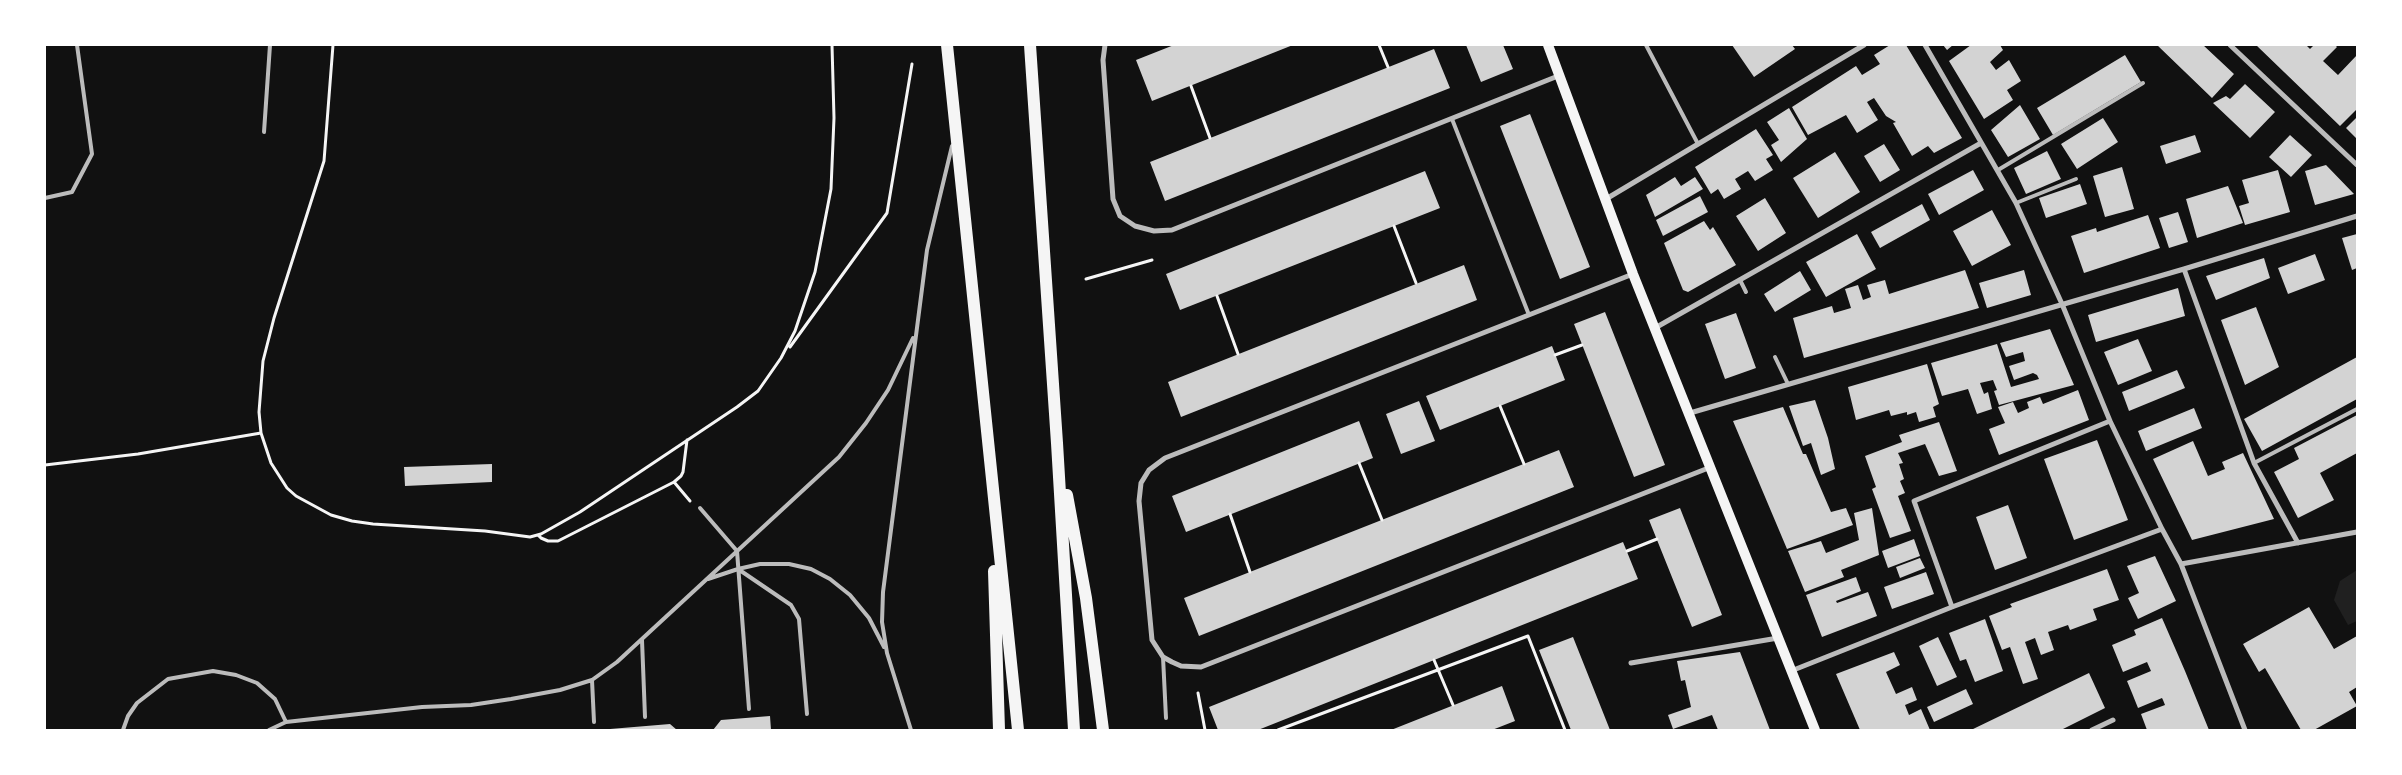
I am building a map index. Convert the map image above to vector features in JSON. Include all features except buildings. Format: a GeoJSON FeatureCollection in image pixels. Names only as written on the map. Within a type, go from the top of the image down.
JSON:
{"type":"FeatureCollection","features":[{"type":"Feature","properties":{"kind":"main road"},"geometry":{"type":"LineString","coordinates":[[947,45],[952,69]]}},
{"type":"Feature","properties":{"kind":"main road"},"geometry":{"type":"LineString","coordinates":[[952,45],[956,124],[1018,730]]}},
{"type":"Feature","properties":{"kind":"main road"},"geometry":{"type":"LineString","coordinates":[[1028,45],[1058,443],[1074,730]]}},
{"type":"Feature","properties":{"kind":"main road"},"geometry":{"type":"LineString","coordinates":[[1549,45],[1558,76],[1633,274],[1815,730]]}},
{"type":"Feature","properties":{"kind":"main road"},"geometry":{"type":"LineString","coordinates":[[1058,443],[1086,598],[1103,730]]}},
{"type":"Feature","properties":{"kind":"main road"},"geometry":{"type":"LineString","coordinates":[[991,468],[999,730]]}},
{"type":"Feature","properties":{"kind":"street"},"geometry":{"type":"LineString","coordinates":[[1105,45],[1103,60],[1112,199],[1120,216],[1146,230],[1172,230],[1558,76]]}},
{"type":"Feature","properties":{"kind":"street"},"geometry":{"type":"LineString","coordinates":[[1606,199],[1864,45]]}},
{"type":"Feature","properties":{"kind":"street"},"geometry":{"type":"LineString","coordinates":[[1924,45],[2016,203],[2062,304],[2110,421],[2181,564],[2245,730]]}},
{"type":"Feature","properties":{"kind":"street"},"geometry":{"type":"LineString","coordinates":[[2230,45],[2357,165]]}},
{"type":"Feature","properties":{"kind":"street"},"geometry":{"type":"LineString","coordinates":[[1655,328],[1982,144]]}},
{"type":"Feature","properties":{"kind":"street"},"geometry":{"type":"LineString","coordinates":[[1690,413],[2184,270],[2357,216]]}},
{"type":"Feature","properties":{"kind":"street"},"geometry":{"type":"LineString","coordinates":[[2184,270],[2254,463],[2298,543]]}},
{"type":"Feature","properties":{"kind":"street"},"geometry":{"type":"LineString","coordinates":[[1633,274],[1165,458],[1149,470],[1141,483],[1139,501],[1152,640],[1163,657],[1181,666],[1201,667],[1711,467]]}},
{"type":"Feature","properties":{"kind":"street"},"geometry":{"type":"LineString","coordinates":[[1952,607],[1914,501],[2110,421]]}},
{"type":"Feature","properties":{"kind":"street"},"geometry":{"type":"LineString","coordinates":[[1791,671],[1952,607],[2162,529]]}},
{"type":"Feature","properties":{"kind":"street"},"geometry":{"type":"LineString","coordinates":[[2181,564],[2357,532]]}},
{"type":"Feature","properties":{"kind":"street"},"geometry":{"type":"LineString","coordinates":[[1631,663],[1778,638]]}},
{"type":"Feature","properties":{"kind":"street"},"geometry":{"type":"LineString","coordinates":[[2092,730],[2113,720]]}},
{"type":"Feature","properties":{"kind":"lane"},"geometry":{"type":"LineString","coordinates":[[45,198],[72,192],[92,154],[77,45]]}},
{"type":"Feature","properties":{"kind":"lane"},"geometry":{"type":"LineString","coordinates":[[264,132],[270,45]]}},
{"type":"Feature","properties":{"kind":"lane"},"geometry":{"type":"LineString","coordinates":[[1646,45],[1698,144]]}},
{"type":"Feature","properties":{"kind":"lane"},"geometry":{"type":"LineString","coordinates":[[1998,170],[2143,82]]}},
{"type":"Feature","properties":{"kind":"lane"},"geometry":{"type":"LineString","coordinates":[[1452,119],[1529,315]]}},
{"type":"Feature","properties":{"kind":"lane"},"geometry":{"type":"LineString","coordinates":[[911,730],[887,653],[882,622],[884,574],[929,236],[948,164],[956,124]]}},
{"type":"Feature","properties":{"kind":"lane"},"geometry":{"type":"LineString","coordinates":[[2016,203],[2076,179]]}},
{"type":"Feature","properties":{"kind":"lane"},"geometry":{"type":"LineString","coordinates":[[1740,280],[1746,292]]}},
{"type":"Feature","properties":{"kind":"lane"},"geometry":{"type":"LineString","coordinates":[[269,730],[286,722],[422,707],[471,705],[560,690],[592,680],[609,668],[642,639],[818,478],[853,440],[888,390],[915,331]]}},
{"type":"Feature","properties":{"kind":"lane"},"geometry":{"type":"LineString","coordinates":[[1775,357],[1788,384]]}},
{"type":"Feature","properties":{"kind":"lane"},"geometry":{"type":"LineString","coordinates":[[2254,463],[2357,409]]}},
{"type":"Feature","properties":{"kind":"lane"},"geometry":{"type":"LineString","coordinates":[[700,508],[737,551],[749,709]]}},
{"type":"Feature","properties":{"kind":"lane"},"geometry":{"type":"LineString","coordinates":[[704,582],[738,568],[780,564],[800,566],[820,573],[840,586],[859,605],[874,626],[887,653]]}},
{"type":"Feature","properties":{"kind":"lane"},"geometry":{"type":"LineString","coordinates":[[738,568],[791,605],[799,619],[807,714]]}},
{"type":"Feature","properties":{"kind":"lane"},"geometry":{"type":"LineString","coordinates":[[642,639],[645,718]]}},
{"type":"Feature","properties":{"kind":"lane"},"geometry":{"type":"LineString","coordinates":[[1163,657],[1166,718]]}},
{"type":"Feature","properties":{"kind":"lane"},"geometry":{"type":"LineString","coordinates":[[122,730],[137,702],[168,679],[213,671],[236,675],[257,683],[275,699],[286,722]]}},
{"type":"Feature","properties":{"kind":"lane"},"geometry":{"type":"LineString","coordinates":[[592,680],[594,722]]}},
{"type":"Feature","properties":{"kind":"path"},"geometry":{"type":"LineString","coordinates":[[333,45],[324,161],[274,318],[263,361],[259,412],[261,434],[271,463],[287,488],[296,496],[331,515],[373,524],[484,531],[530,537],[538,535],[580,512],[758,391],[888,213],[912,64]]}},
{"type":"Feature","properties":{"kind":"path"},"geometry":{"type":"LineString","coordinates":[[781,358],[795,331],[815,272],[831,189],[834,118],[832,45]]}},
{"type":"Feature","properties":{"kind":"path"},"geometry":{"type":"LineString","coordinates":[[1379,45],[1388,67]]}},
{"type":"Feature","properties":{"kind":"path"},"geometry":{"type":"LineString","coordinates":[[1190,86],[1210,138]]}},
{"type":"Feature","properties":{"kind":"path"},"geometry":{"type":"LineString","coordinates":[[1394,226],[1416,283]]}},
{"type":"Feature","properties":{"kind":"path"},"geometry":{"type":"LineString","coordinates":[[1086,279],[1152,260]]}},
{"type":"Feature","properties":{"kind":"path"},"geometry":{"type":"LineString","coordinates":[[1217,296],[1238,354]]}},
{"type":"Feature","properties":{"kind":"path"},"geometry":{"type":"LineString","coordinates":[[1555,355],[1582,345]]}},
{"type":"Feature","properties":{"kind":"path"},"geometry":{"type":"LineString","coordinates":[[1500,406],[1524,464]]}},
{"type":"Feature","properties":{"kind":"path"},"geometry":{"type":"LineString","coordinates":[[45,465],[138,454],[261,434]]}},
{"type":"Feature","properties":{"kind":"path"},"geometry":{"type":"LineString","coordinates":[[538,535],[540,538],[548,541],[558,541],[674,482],[683,472],[687,440]]}},
{"type":"Feature","properties":{"kind":"path"},"geometry":{"type":"LineString","coordinates":[[1359,463],[1382,520]]}},
{"type":"Feature","properties":{"kind":"path"},"geometry":{"type":"LineString","coordinates":[[674,482],[692,503]]}},
{"type":"Feature","properties":{"kind":"path"},"geometry":{"type":"LineString","coordinates":[[1230,514],[1250,572]]}},
{"type":"Feature","properties":{"kind":"path"},"geometry":{"type":"LineString","coordinates":[[1626,550],[1657,539]]}},
{"type":"Feature","properties":{"kind":"path"},"geometry":{"type":"LineString","coordinates":[[1278,730],[1528,636],[1565,730]]}},
{"type":"Feature","properties":{"kind":"path"},"geometry":{"type":"LineString","coordinates":[[1434,660],[1453,705]]}},
{"type":"Feature","properties":{"kind":"path"},"geometry":{"type":"LineString","coordinates":[[1198,693],[1205,730]]}},
{"type":"Feature","properties":{"kind":"shaded area"},"geometry":{"type":"Polygon","coordinates":[[[2357,570],[2357,621],[2348,625],[2334,600],[2340,581],[2357,570]]]}}]}
